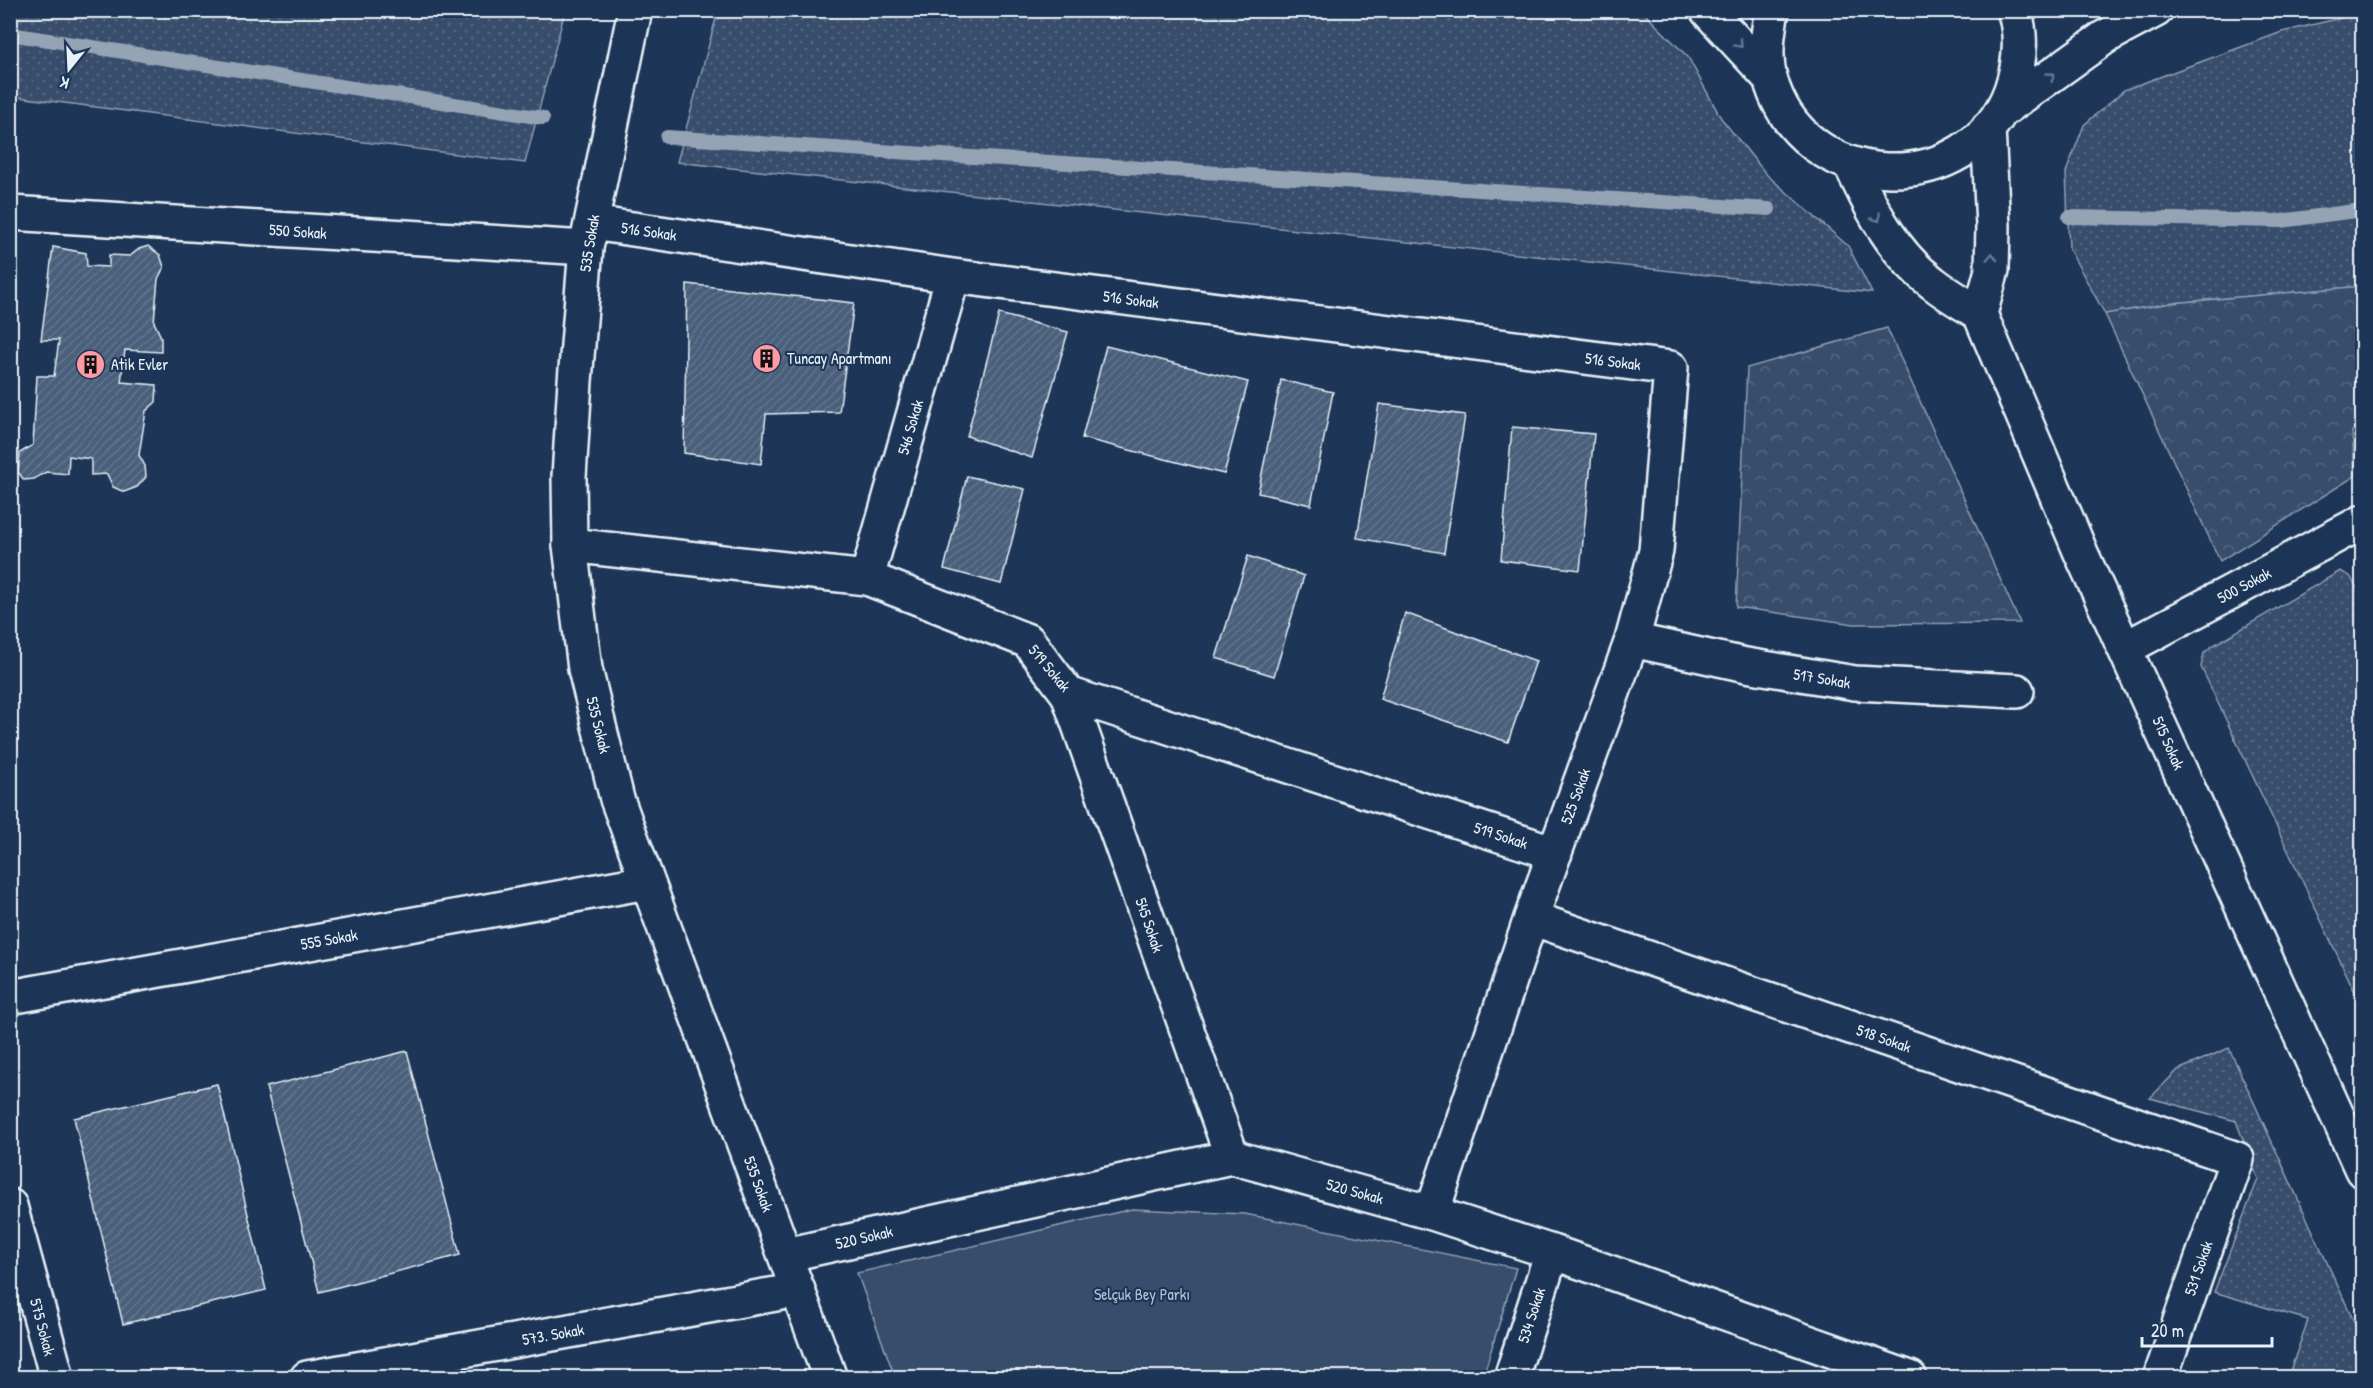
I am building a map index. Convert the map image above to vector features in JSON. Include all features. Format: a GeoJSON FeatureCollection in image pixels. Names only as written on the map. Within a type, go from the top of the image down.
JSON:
{"type":"FeatureCollection","features":[{"type":"Feature","properties":{"kind":"street","name":"535 Sokak"},"geometry":{"type":"LineString","coordinates":[[641,10],[633,26],[589,236],[569,477],[570,545],[585,669],[617,799],[831,1377]]}},
{"type":"Feature","properties":{"kind":"street"},"geometry":{"type":"LineString","coordinates":[[1707,10],[1770,78],[1787,114],[1814,144],[1851,165],[1895,172],[1937,165],[1975,143],[1996,119],[2105,37],[2156,10]]}},
{"type":"Feature","properties":{"kind":"street"},"geometry":{"type":"LineString","coordinates":[[1770,78],[1766,38],[1772,10]]}},
{"type":"Feature","properties":{"kind":"street"},"geometry":{"type":"LineString","coordinates":[[1851,165],[1871,210],[1896,245],[1932,283],[1980,314],[1992,270],[1996,119],[2018,69],[2019,26],[2014,10]]}},
{"type":"Feature","properties":{"kind":"street","name":"550 Sokak"},"geometry":{"type":"LineString","coordinates":[[10,213],[589,236]]}},
{"type":"Feature","properties":{"kind":"street","name":"516 Sokak"},"geometry":{"type":"LineString","coordinates":[[589,236],[953,276],[1671,368]]}},
{"type":"Feature","properties":{"kind":"street","name":"546 Sokak"},"geometry":{"type":"LineString","coordinates":[[867,578],[953,276]]}},
{"type":"Feature","properties":{"kind":"street","name":"515 Sokak"},"geometry":{"type":"LineString","coordinates":[[1980,314],[2081,552],[2362,1170]]}},
{"type":"Feature","properties":{"kind":"street","name":"525 Sokak"},"geometry":{"type":"LineString","coordinates":[[1432,1212],[1531,918],[1632,640],[1656,551],[1671,368]]}},
{"type":"Feature","properties":{"kind":"street","name":"500 Sokak"},"geometry":{"type":"LineString","coordinates":[[2126,648],[2360,532]]}},
{"type":"Feature","properties":{"kind":"street","name":"519 Sokak"},"geometry":{"type":"LineString","coordinates":[[570,545],[867,578],[1028,641],[1068,694],[1555,852]]}},
{"type":"Feature","properties":{"kind":"street","name":"517 Sokak"},"geometry":{"type":"LineString","coordinates":[[1632,640],[1746,665],[1855,683],[2016,691]]}},
{"type":"Feature","properties":{"kind":"street","name":"545 Sokak"},"geometry":{"type":"LineString","coordinates":[[1068,694],[1232,1157]]}},
{"type":"Feature","properties":{"kind":"street","name":"555 Sokak"},"geometry":{"type":"LineString","coordinates":[[10,997],[647,882]]}},
{"type":"Feature","properties":{"kind":"street","name":"518 Sokak"},"geometry":{"type":"LineString","coordinates":[[1531,918],[2237,1159]]}},
{"type":"Feature","properties":{"kind":"street","name":"520 Sokak"},"geometry":{"type":"LineString","coordinates":[[785,1255],[1232,1157],[1432,1212],[1552,1252],[1831,1365],[1910,1377]]}},
{"type":"Feature","properties":{"kind":"street","name":"531 Sokak"},"geometry":{"type":"LineString","coordinates":[[2160,1377],[2237,1159]]}},
{"type":"Feature","properties":{"kind":"street","name":"575 Sokak"},"geometry":{"type":"LineString","coordinates":[[10,1206],[57,1377]]}},
{"type":"Feature","properties":{"kind":"street","name":"534 Sokak"},"geometry":{"type":"LineString","coordinates":[[1511,1377],[1552,1252]]}},
{"type":"Feature","properties":{"kind":"street","name":"573. Sokak"},"geometry":{"type":"LineString","coordinates":[[307,1377],[798,1290]]}},
{"type":"Feature","properties":{"kind":"green space"},"geometry":{"type":"Polygon","coordinates":[[[11,10],[565,11],[525,163],[11,96],[11,10]]]}},
{"type":"Feature","properties":{"kind":"green space"},"geometry":{"type":"Polygon","coordinates":[[[718,11],[1642,11],[1688,57],[1721,118],[1767,175],[1848,246],[1872,293],[677,162],[718,11]]]}},
{"type":"Feature","properties":{"kind":"green space"},"geometry":{"type":"Polygon","coordinates":[[[2362,13],[2362,286],[2172,303],[2105,314],[2069,249],[2066,172],[2084,125],[2124,90],[2282,32],[2362,13]]]}},
{"type":"Feature","properties":{"kind":"green space"},"geometry":{"type":"Polygon","coordinates":[[[2362,286],[2362,427],[2352,431],[2355,476],[2220,561],[2105,314],[2172,303],[2362,286]]]}},
{"type":"Feature","properties":{"kind":"green space"},"geometry":{"type":"Polygon","coordinates":[[[1887,328],[2020,623],[1854,624],[1736,607],[1747,368],[1887,328]]]}},
{"type":"Feature","properties":{"kind":"green space"},"geometry":{"type":"Polygon","coordinates":[[[2340,571],[2350,576],[2362,597],[2362,1007],[2201,667],[2204,653],[2212,646],[2340,571]]]}},
{"type":"Feature","properties":{"kind":"green space"},"geometry":{"type":"Polygon","coordinates":[[[2229,1048],[2362,1339],[2362,1377],[2288,1377],[2308,1320],[2214,1292],[2258,1179],[2236,1121],[2150,1098],[2178,1070],[2229,1048]]]}},
{"type":"Feature","properties":{"kind":"green space","name":"Selçuk Bey Parkı"},"geometry":{"type":"Polygon","coordinates":[[[1132,1209],[1245,1214],[1516,1268],[1483,1377],[895,1377],[857,1273],[1132,1209]]]}},
{"type":"Feature","properties":{"kind":"building","name":"Atik Evler"},"geometry":{"type":"Polygon","coordinates":[[[148,246],[160,255],[164,267],[158,279],[154,322],[161,337],[161,352],[125,350],[121,382],[157,385],[156,402],[146,411],[139,455],[145,466],[146,477],[137,487],[124,492],[113,487],[107,474],[91,475],[91,459],[69,456],[68,474],[46,472],[34,479],[24,480],[18,472],[20,453],[33,445],[37,376],[54,376],[59,340],[41,340],[53,247],[86,253],[87,266],[109,267],[109,255],[130,256],[148,246]]]}},
{"type":"Feature","properties":{"kind":"building","name":"Tuncay Apartmanı"},"geometry":{"type":"Polygon","coordinates":[[[687,284],[854,303],[839,412],[766,414],[761,464],[684,453],[687,284]]]}},
{"type":"Feature","properties":{"kind":"building"},"geometry":{"type":"Polygon","coordinates":[[[999,314],[1068,332],[1032,458],[967,436],[999,314]]]}},
{"type":"Feature","properties":{"kind":"building"},"geometry":{"type":"Polygon","coordinates":[[[1106,346],[1248,382],[1224,474],[1082,438],[1106,346]]]}},
{"type":"Feature","properties":{"kind":"building"},"geometry":{"type":"Polygon","coordinates":[[[1281,380],[1333,392],[1311,505],[1258,493],[1281,380]]]}},
{"type":"Feature","properties":{"kind":"building"},"geometry":{"type":"Polygon","coordinates":[[[1379,404],[1465,415],[1444,553],[1357,538],[1379,404]]]}},
{"type":"Feature","properties":{"kind":"building"},"geometry":{"type":"Polygon","coordinates":[[[1512,427],[1594,434],[1580,570],[1501,560],[1512,427]]]}},
{"type":"Feature","properties":{"kind":"building"},"geometry":{"type":"Polygon","coordinates":[[[967,476],[1025,489],[1001,584],[944,569],[967,476]]]}},
{"type":"Feature","properties":{"kind":"building"},"geometry":{"type":"Polygon","coordinates":[[[1248,556],[1304,576],[1274,676],[1216,658],[1248,556]]]}},
{"type":"Feature","properties":{"kind":"building"},"geometry":{"type":"Polygon","coordinates":[[[1405,613],[1536,661],[1508,742],[1380,699],[1405,613]]]}},
{"type":"Feature","properties":{"kind":"building"},"geometry":{"type":"Polygon","coordinates":[[[407,1051],[460,1255],[319,1292],[266,1087],[407,1051]]]}},
{"type":"Feature","properties":{"kind":"building"},"geometry":{"type":"Polygon","coordinates":[[[217,1084],[266,1290],[123,1324],[74,1118],[217,1084]]]}},
{"type":"Feature","properties":{"kind":"waterway"},"geometry":{"type":"LineString","coordinates":[[10,34],[543,118]]}},
{"type":"Feature","properties":{"kind":"waterway"},"geometry":{"type":"LineString","coordinates":[[667,137],[1769,209]]}},
{"type":"Feature","properties":{"kind":"waterway"},"geometry":{"type":"LineString","coordinates":[[2069,217],[2281,221],[2362,210]]}},
{"type":"Feature","properties":{"kind":"place","name":"Tuncay Apartmanı"},"geometry":{"type":"Point","coordinates":[766,358]}},
{"type":"Feature","properties":{"kind":"place","name":"Atik Evler"},"geometry":{"type":"Point","coordinates":[90,364]}}]}
